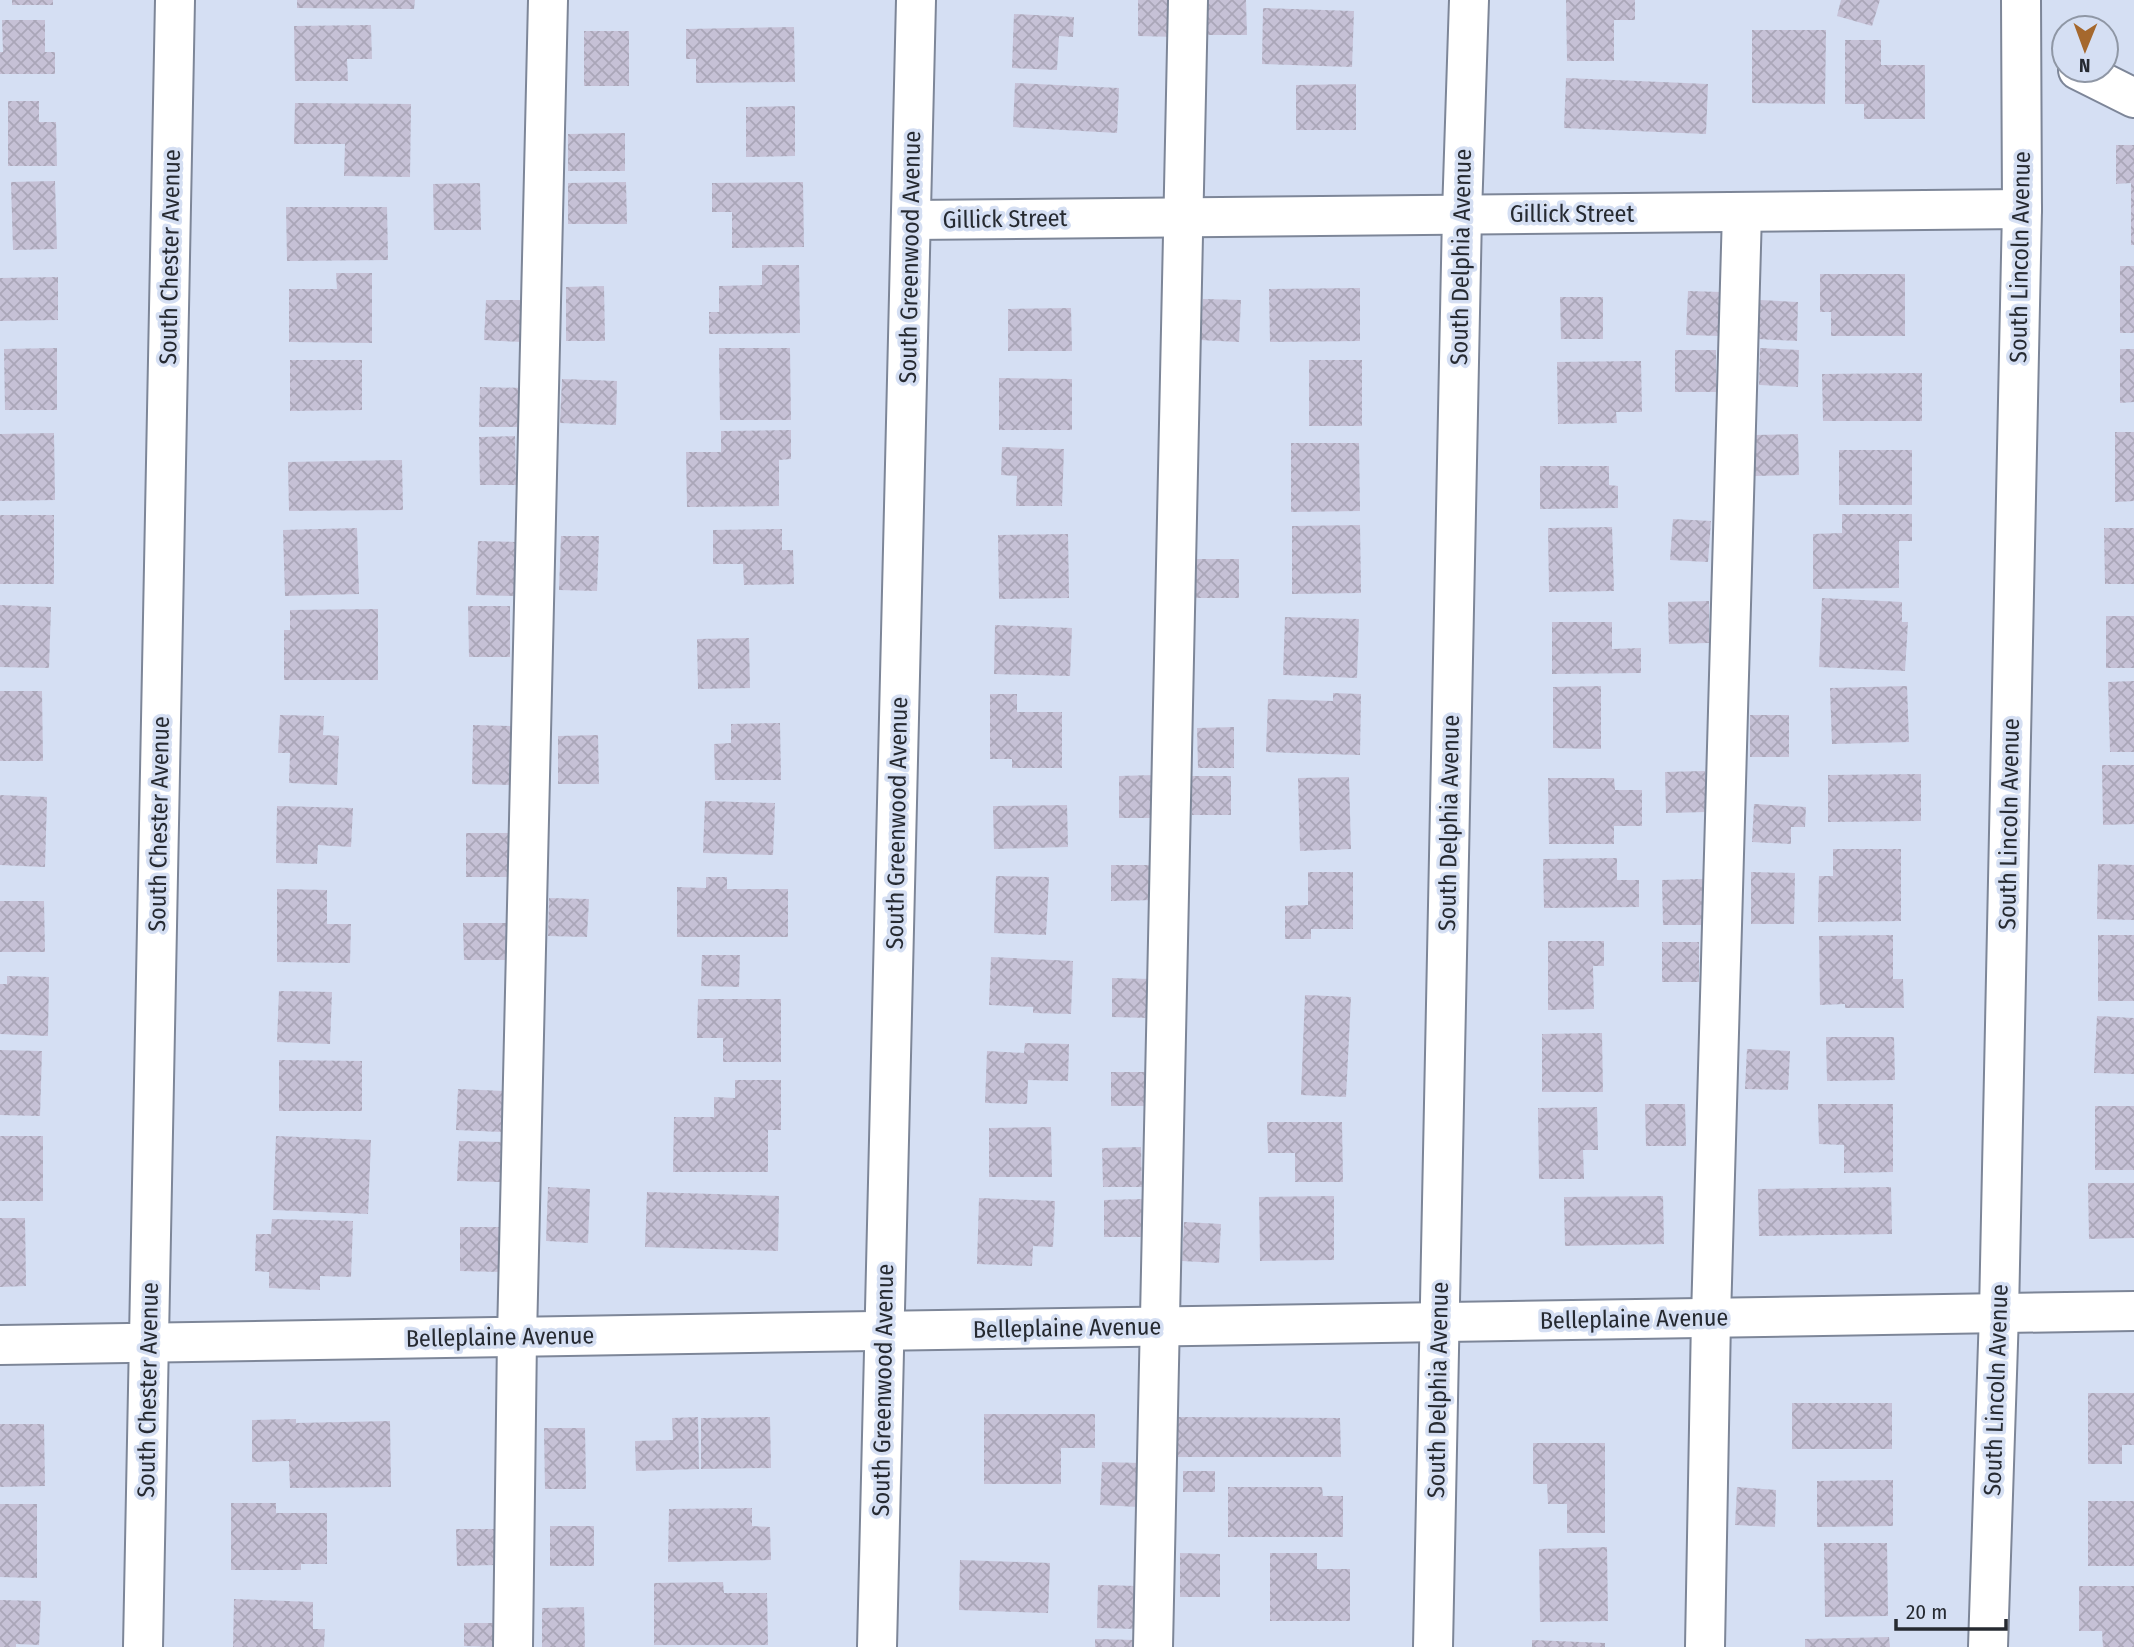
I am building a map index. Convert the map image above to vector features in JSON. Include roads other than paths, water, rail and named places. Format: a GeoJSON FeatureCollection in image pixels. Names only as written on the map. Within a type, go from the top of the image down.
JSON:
{"type":"FeatureCollection","features":[{"type":"Feature","properties":{"kind":"street","name":"South Chester Avenue"},"geometry":{"type":"LineString","coordinates":[[143,1647],[175,0]]}},
{"type":"Feature","properties":{"kind":"street"},"geometry":{"type":"LineString","coordinates":[[513,1647],[517,1337],[548,0]]}},
{"type":"Feature","properties":{"kind":"street","name":"South Greenwood Avenue"},"geometry":{"type":"LineString","coordinates":[[877,1647],[916,0]]}},
{"type":"Feature","properties":{"kind":"street"},"geometry":{"type":"LineString","coordinates":[[1153,1647],[1188,0]]}},
{"type":"Feature","properties":{"kind":"street","name":"South Delphia Avenue"},"geometry":{"type":"LineString","coordinates":[[1433,1647],[1462,215],[1469,0]]}},
{"type":"Feature","properties":{"kind":"street","name":"South Lincoln Avenue"},"geometry":{"type":"LineString","coordinates":[[1988,1647],[1998,1313],[2022,209],[2021,0]]}},
{"type":"Feature","properties":{"kind":"street"},"geometry":{"type":"LineString","coordinates":[[2021,41],[2050,56]]}},
{"type":"Feature","properties":{"kind":"street"},"geometry":{"type":"LineString","coordinates":[[2106,84],[2134,98]]}},
{"type":"Feature","properties":{"kind":"street","name":"Gillick Street"},"geometry":{"type":"LineString","coordinates":[[911,220],[2022,209]]}},
{"type":"Feature","properties":{"kind":"street"},"geometry":{"type":"LineString","coordinates":[[1706,1647],[1711,1318],[1742,212]]}},
{"type":"Feature","properties":{"kind":"street","name":"Belleplaine Avenue"},"geometry":{"type":"LineString","coordinates":[[0,1345],[2134,1311]]}}]}
